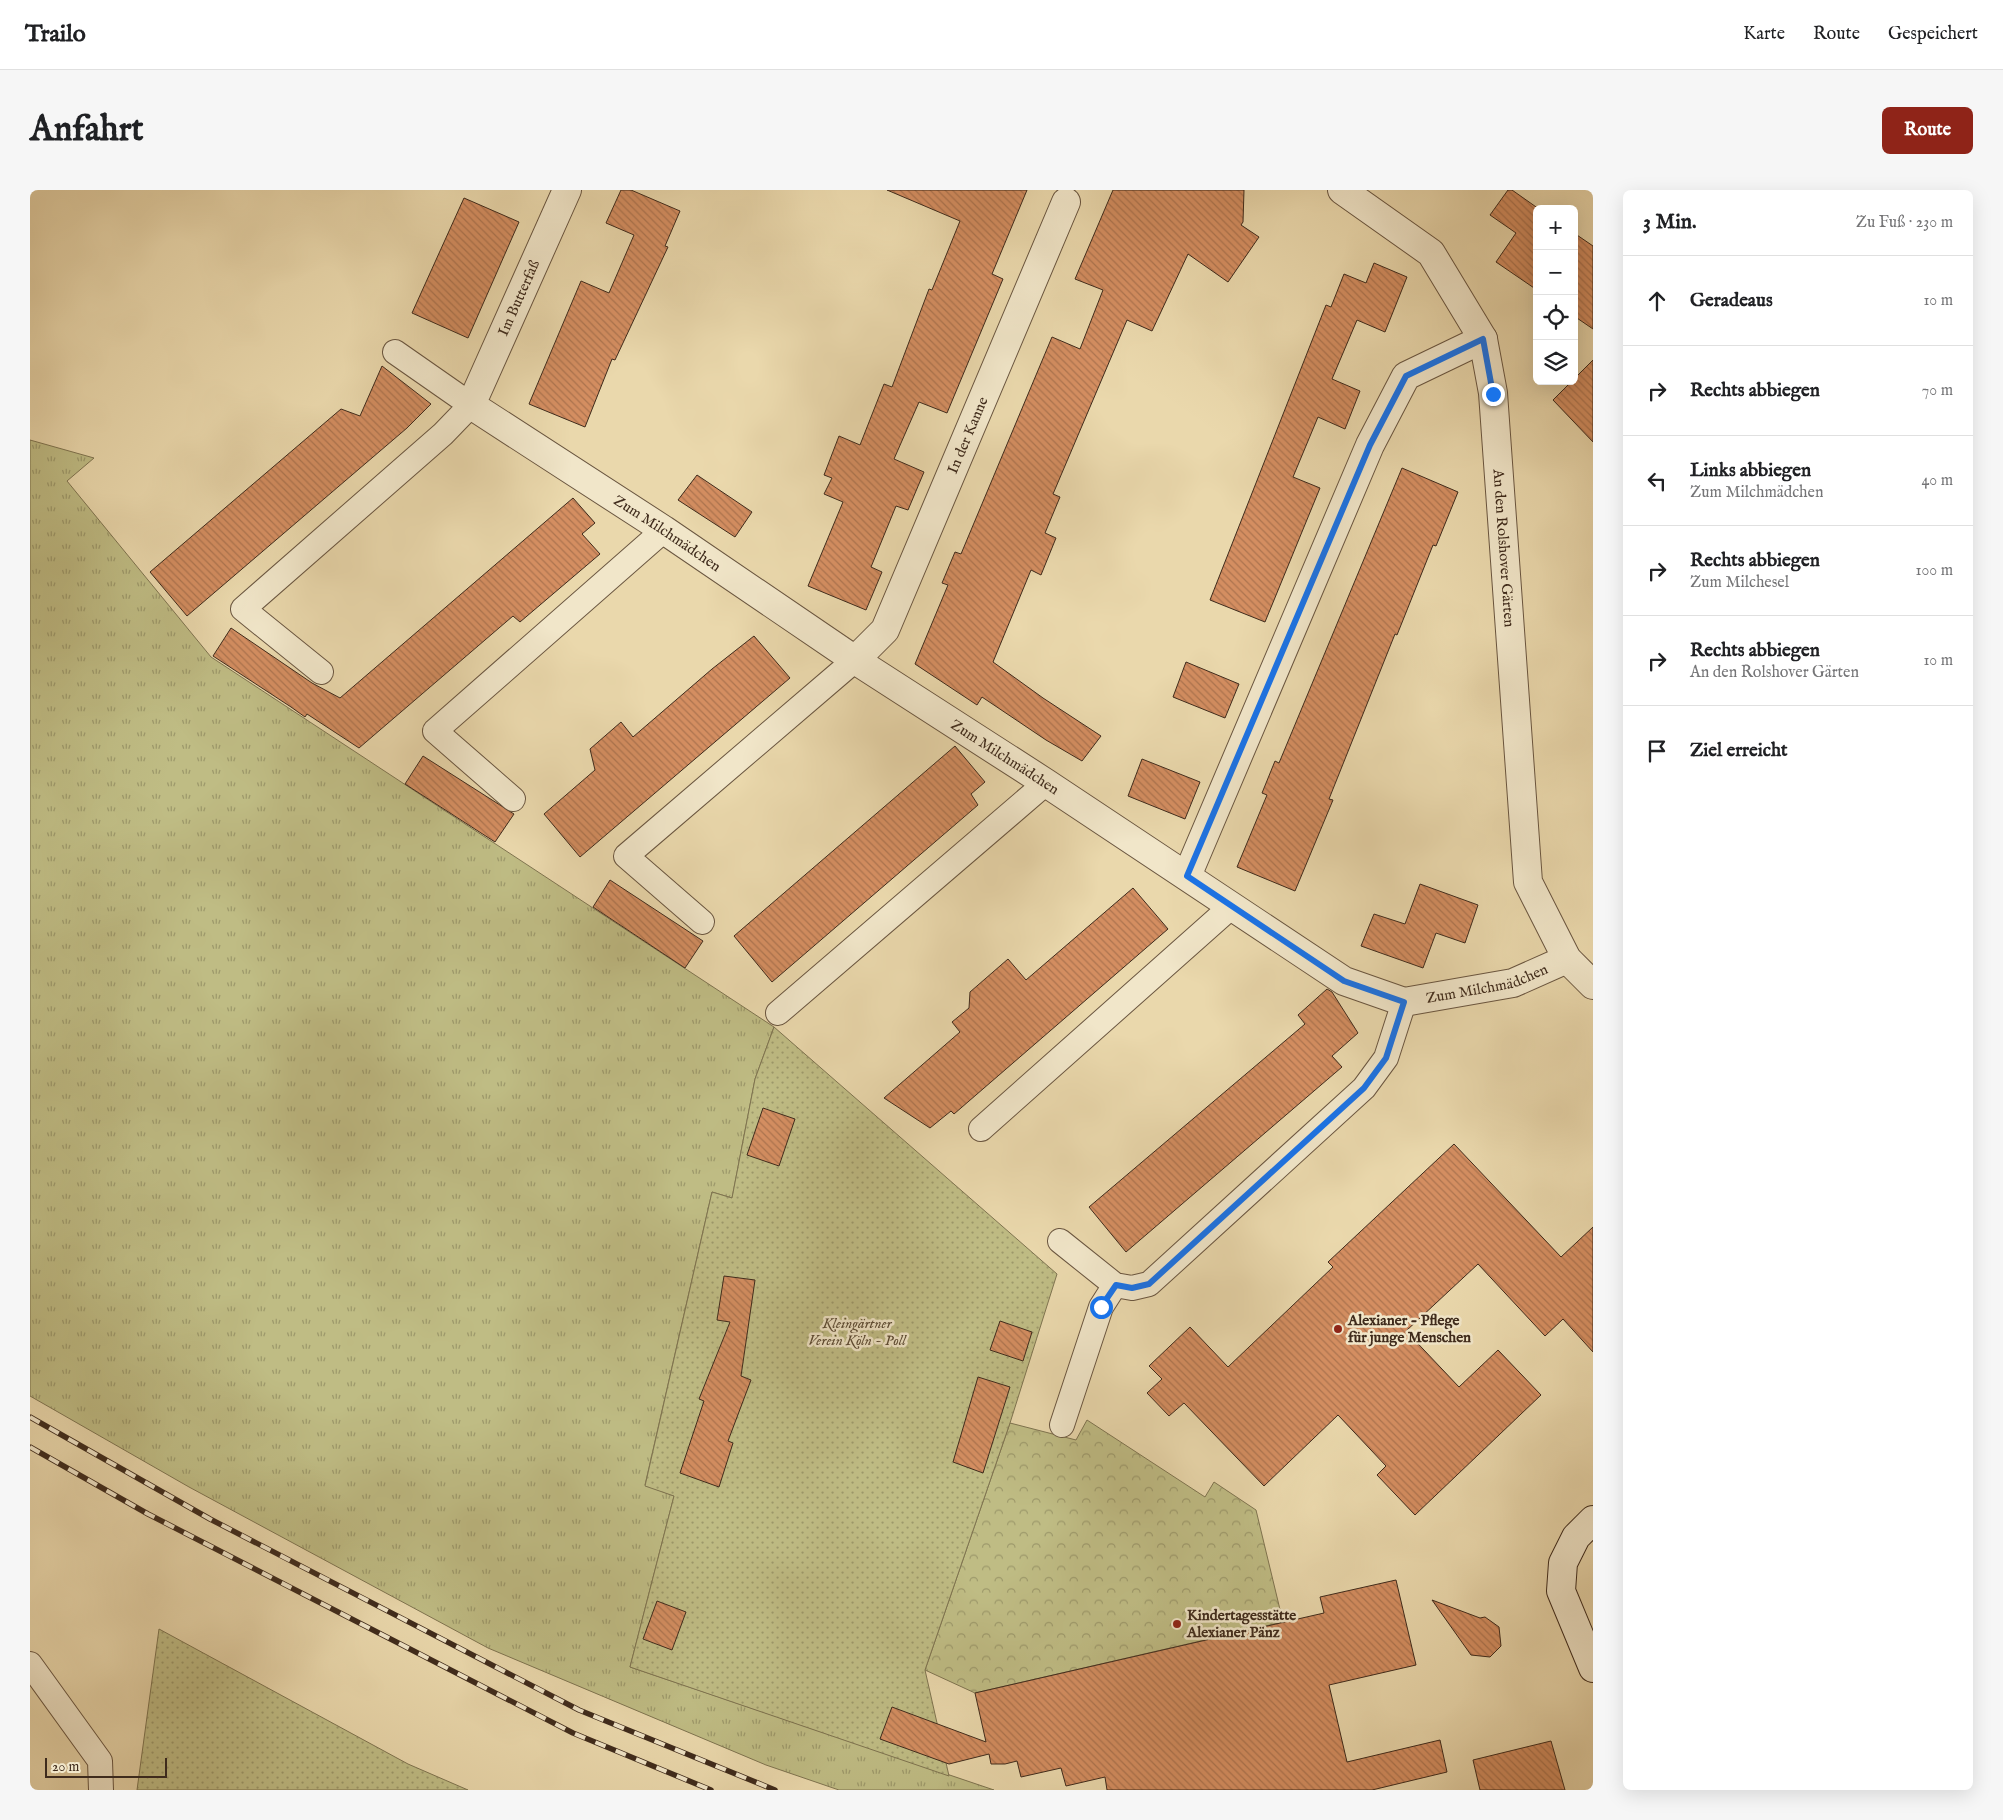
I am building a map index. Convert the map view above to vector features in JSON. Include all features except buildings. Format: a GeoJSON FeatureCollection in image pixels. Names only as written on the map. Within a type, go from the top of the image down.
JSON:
{"type":"FeatureCollection","features":[{"type":"Feature","properties":{"kind":"street","name":"Im Butterfaß"},"geometry":{"type":"LineString","coordinates":[[471,405],[567,190]]}},
{"type":"Feature","properties":{"kind":"street","name":"An den Rolshover Gärten"},"geometry":{"type":"LineString","coordinates":[[1342,190],[1431,253],[1483,339],[1493,394],[1528,882],[1567,959],[1593,985]]}},
{"type":"Feature","properties":{"kind":"street","name":"In der Kanne"},"geometry":{"type":"LineString","coordinates":[[856,660],[885,630],[1066,202]]}},
{"type":"Feature","properties":{"kind":"street"},"geometry":{"type":"LineString","coordinates":[[1187,876],[1370,445],[1406,376],[1483,339]]}},
{"type":"Feature","properties":{"kind":"street","name":"Zum Milchmädchen"},"geometry":{"type":"LineString","coordinates":[[471,405],[664,530],[856,660],[1046,783],[1344,981],[1404,1002],[1513,982],[1567,959]]}},
{"type":"Feature","properties":{"kind":"street"},"geometry":{"type":"LineString","coordinates":[[1593,1520],[1576,1537],[1563,1563],[1561,1591],[1593,1668]]}},
{"type":"Feature","properties":{"kind":"lane"},"geometry":{"type":"LineString","coordinates":[[321,672],[243,609],[443,434],[471,405],[395,352]]}},
{"type":"Feature","properties":{"kind":"lane"},"geometry":{"type":"LineString","coordinates":[[513,799],[435,732],[664,530]]}},
{"type":"Feature","properties":{"kind":"lane"},"geometry":{"type":"LineString","coordinates":[[702,922],[626,856],[856,660]]}},
{"type":"Feature","properties":{"kind":"lane"},"geometry":{"type":"LineString","coordinates":[[778,1013],[1046,783]]}},
{"type":"Feature","properties":{"kind":"lane"},"geometry":{"type":"LineString","coordinates":[[981,1129],[1232,906]]}},
{"type":"Feature","properties":{"kind":"lane"},"geometry":{"type":"LineString","coordinates":[[1060,1240],[1116,1285],[1132,1288],[1149,1284],[1364,1088],[1386,1058],[1404,1002]]}},
{"type":"Feature","properties":{"kind":"lane"},"geometry":{"type":"LineString","coordinates":[[1062,1425],[1101,1307],[1116,1285]]}},
{"type":"Feature","properties":{"kind":"lane"},"geometry":{"type":"LineString","coordinates":[[30,1664],[100,1761],[101,1790]]}},
{"type":"Feature","properties":{"kind":"green space"},"geometry":{"type":"Polygon","coordinates":[[[30,440],[94,458],[67,481],[211,657],[774,1027],[755,1079],[732,1198],[712,1192],[645,1485],[674,1496],[630,1667],[994,1790],[839,1790],[766,1765],[488,1648],[189,1487],[30,1396],[30,440]]]}},
{"type":"Feature","properties":{"kind":"green space","name":"Kleingärtner Verein Köln - Poll"},"geometry":{"type":"Polygon","coordinates":[[[774,1027],[1057,1274],[1010,1423],[925,1670],[949,1776],[630,1667],[674,1496],[645,1486],[712,1192],[732,1198],[755,1079],[774,1027]]]}},
{"type":"Feature","properties":{"kind":"green space"},"geometry":{"type":"Polygon","coordinates":[[[1087,1420],[1205,1497],[1214,1482],[1256,1510],[1283,1622],[975,1693],[925,1670],[1010,1423],[1076,1440],[1087,1420]]]}},
{"type":"Feature","properties":{"kind":"green space"},"geometry":{"type":"Polygon","coordinates":[[[159,1629],[408,1764],[468,1790],[137,1790],[159,1629]]]}},
{"type":"Feature","properties":{"kind":"railway"},"geometry":{"type":"LineString","coordinates":[[30,1417],[210,1519],[579,1710],[775,1790]]}},
{"type":"Feature","properties":{"kind":"railway"},"geometry":{"type":"LineString","coordinates":[[30,1447],[148,1514],[573,1733],[711,1790]]}},
{"type":"Feature","properties":{"kind":"place","name":"Alexianer - Pflege für junge Menschen"},"geometry":{"type":"Point","coordinates":[1338,1329]}},
{"type":"Feature","properties":{"kind":"place","name":"Kindertagesstätte Alexianer Pänz"},"geometry":{"type":"Point","coordinates":[1177,1624]}},
{"type":"Feature","properties":{"kind":"route"},"geometry":{"type":"LineString","coordinates":[[1101,1307],[1116,1285],[1132,1288],[1149,1284],[1364,1088],[1386,1058],[1404,1002],[1344,981],[1187,876],[1370,445],[1406,376],[1483,339],[1493,394]]}}]}
